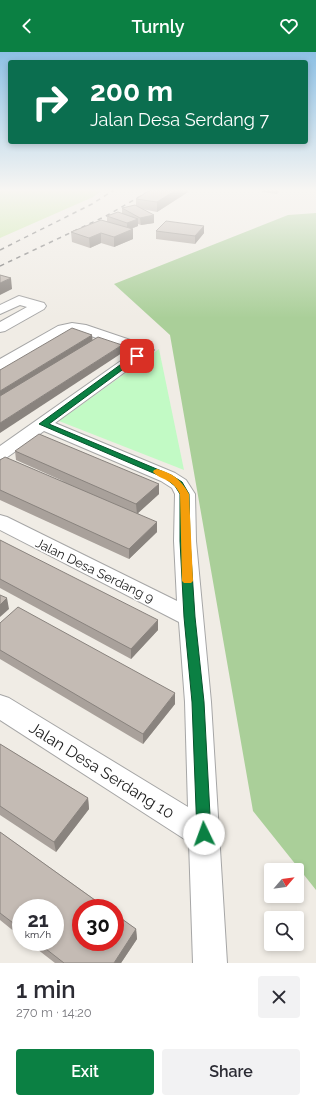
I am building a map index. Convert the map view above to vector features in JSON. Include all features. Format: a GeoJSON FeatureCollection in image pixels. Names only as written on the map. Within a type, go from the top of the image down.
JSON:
{"type":"FeatureCollection","features":[{"type":"Feature","properties":{"kind":"street"},"geometry":{"type":"LineString","coordinates":[[0,310],[19,300],[39,306],[0,328]]}},
{"type":"Feature","properties":{"kind":"street"},"geometry":{"type":"LineString","coordinates":[[0,365],[63,329],[72,327],[81,328],[146,350],[0,454]]}},
{"type":"Feature","properties":{"kind":"street"},"geometry":{"type":"LineString","coordinates":[[43,424],[168,477],[179,484],[184,494],[185,541],[190,617],[198,702],[210,963]]}},
{"type":"Feature","properties":{"kind":"street","name":"Jalan Desa Serdang 9"},"geometry":{"type":"LineString","coordinates":[[0,522],[190,617]]}},
{"type":"Feature","properties":{"kind":"street","name":"Jalan Desa Serdang 10"},"geometry":{"type":"LineString","coordinates":[[0,706],[204,834]]}},
{"type":"Feature","properties":{"kind":"green space"},"geometry":{"type":"Polygon","coordinates":[[[0,233],[12,233],[0,238],[0,233]]]}},
{"type":"Feature","properties":{"kind":"green space"},"geometry":{"type":"Polygon","coordinates":[[[244,233],[316,233],[316,890],[304,875],[304,863],[294,863],[253,811],[170,335],[114,284],[244,233]]]}},
{"type":"Feature","properties":{"kind":"green space"},"geometry":{"type":"Polygon","coordinates":[[[159,349],[184,470],[59,421],[159,349]]]}},
{"type":"Feature","properties":{"kind":"building"},"geometry":{"type":"Polygon","coordinates":[[[73,233],[125,233],[114,237],[101,233],[89,238],[73,233]]]}},
{"type":"Feature","properties":{"kind":"building"},"geometry":{"type":"Polygon","coordinates":[[[168,233],[198,233],[195,236],[168,233]]]}},
{"type":"Feature","properties":{"kind":"building"},"geometry":{"type":"Polygon","coordinates":[[[0,275],[11,278],[0,283],[0,275]]]}},
{"type":"Feature","properties":{"kind":"building"},"geometry":{"type":"Polygon","coordinates":[[[72,328],[92,335],[0,391],[0,370],[72,328]]]}},
{"type":"Feature","properties":{"kind":"building"},"geometry":{"type":"Polygon","coordinates":[[[98,337],[122,345],[0,423],[0,396],[98,337]]]}},
{"type":"Feature","properties":{"kind":"building"},"geometry":{"type":"Polygon","coordinates":[[[39,434],[159,484],[136,504],[15,451],[39,434]]]}},
{"type":"Feature","properties":{"kind":"building"},"geometry":{"type":"Polygon","coordinates":[[[5,457],[157,522],[129,549],[0,490],[0,460],[5,457]]]}},
{"type":"Feature","properties":{"kind":"building"},"geometry":{"type":"Polygon","coordinates":[[[0,540],[158,620],[131,649],[0,579],[0,540]]]}},
{"type":"Feature","properties":{"kind":"building"},"geometry":{"type":"Polygon","coordinates":[[[0,595],[7,598],[0,605],[0,595]]]}},
{"type":"Feature","properties":{"kind":"building"},"geometry":{"type":"Polygon","coordinates":[[[18,607],[175,693],[143,734],[0,650],[0,623],[18,607]]]}},
{"type":"Feature","properties":{"kind":"building"},"geometry":{"type":"Polygon","coordinates":[[[0,744],[88,798],[54,842],[0,806],[0,744]]]}},
{"type":"Feature","properties":{"kind":"building"},"geometry":{"type":"Polygon","coordinates":[[[0,832],[93,899],[72,899],[72,951],[122,951],[114,963],[64,963],[49,951],[64,951],[64,899],[12,899],[12,922],[0,913],[0,832]]]}},
{"type":"Feature","properties":{"kind":"building"},"geometry":{"type":"Polygon","coordinates":[[[124,920],[136,929],[124,948],[124,920]]]}},
{"type":"Feature","properties":{"kind":"railway"},"geometry":{"type":"LineString","coordinates":[[0,250],[35,233]]}},
{"type":"Feature","properties":{"kind":"railway"},"geometry":{"type":"LineString","coordinates":[[0,266],[71,233]]}},
{"type":"Feature","properties":{"kind":"slow traffic"},"geometry":{"type":"LineString","coordinates":[[157,472],[179,484],[184,494],[187,581]]}},
{"type":"Feature","properties":{"kind":"route"},"geometry":{"type":"LineString","coordinates":[[137,356],[43,424],[168,477],[179,484],[184,494],[185,541],[190,617],[198,702],[204,834]]}}]}
